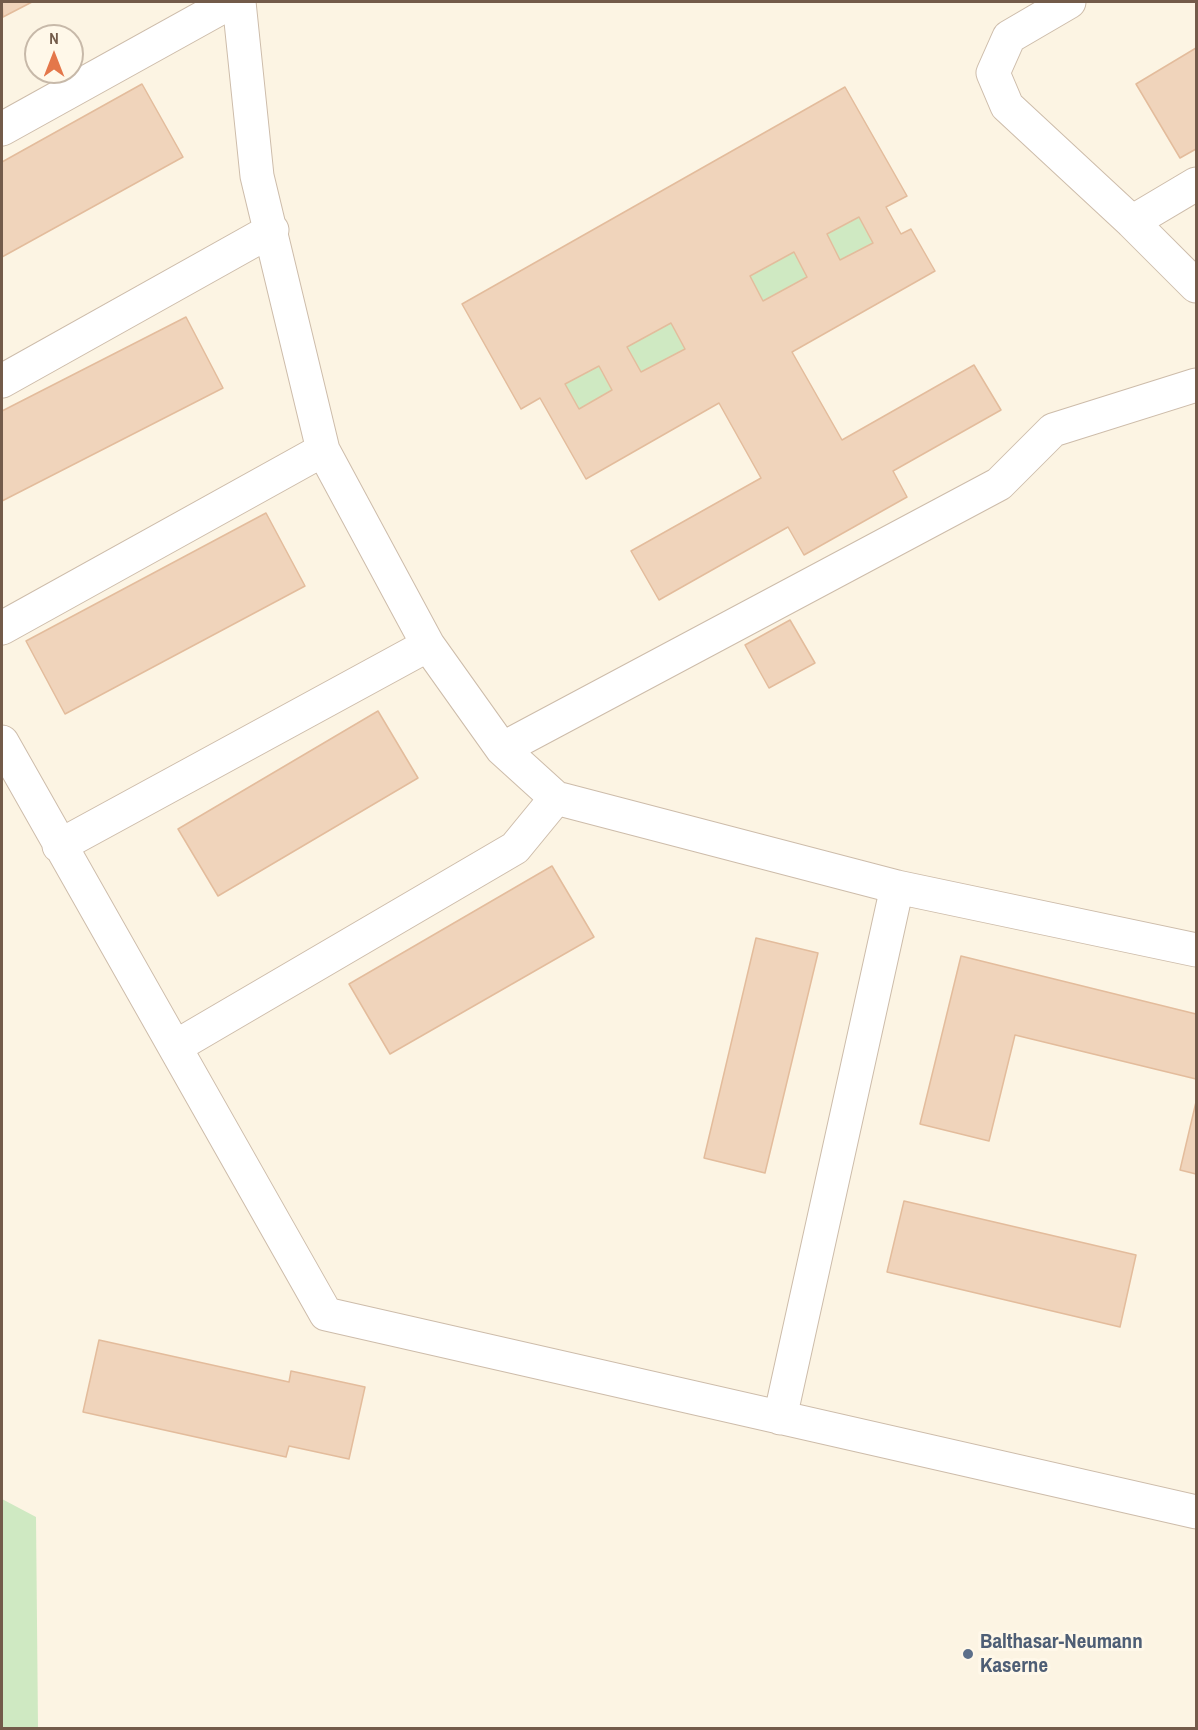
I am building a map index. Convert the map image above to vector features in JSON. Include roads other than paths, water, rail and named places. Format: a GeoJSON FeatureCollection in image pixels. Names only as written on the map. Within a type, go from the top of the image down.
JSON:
{"type":"FeatureCollection","features":[{"type":"Feature","properties":{"kind":"lane"},"geometry":{"type":"LineString","coordinates":[[2,129],[231,2]]}},
{"type":"Feature","properties":{"kind":"lane"},"geometry":{"type":"LineString","coordinates":[[239,2],[257,176],[272,230],[323,450],[428,645],[502,749],[556,798],[897,887],[1197,950]]}},
{"type":"Feature","properties":{"kind":"lane"},"geometry":{"type":"LineString","coordinates":[[1069,2],[1009,37],[993,73],[1007,106],[1197,286]]}},
{"type":"Feature","properties":{"kind":"lane"},"geometry":{"type":"LineString","coordinates":[[1132,222],[1197,184]]}},
{"type":"Feature","properties":{"kind":"lane"},"geometry":{"type":"LineString","coordinates":[[2,381],[272,230]]}},
{"type":"Feature","properties":{"kind":"lane"},"geometry":{"type":"LineString","coordinates":[[502,749],[999,484],[1053,430],[1197,386]]}},
{"type":"Feature","properties":{"kind":"lane"},"geometry":{"type":"LineString","coordinates":[[2,628],[323,450]]}},
{"type":"Feature","properties":{"kind":"lane"},"geometry":{"type":"LineString","coordinates":[[59,846],[428,645]]}},
{"type":"Feature","properties":{"kind":"lane"},"geometry":{"type":"LineString","coordinates":[[2,742],[326,1314],[1197,1512]]}},
{"type":"Feature","properties":{"kind":"lane"},"geometry":{"type":"LineString","coordinates":[[175,1047],[515,848],[556,798]]}},
{"type":"Feature","properties":{"kind":"lane"},"geometry":{"type":"LineString","coordinates":[[780,1418],[897,887]]}},
{"type":"Feature","properties":{"kind":"place","name":"Balthasar-Neumann Kaserne"},"geometry":{"type":"Point","coordinates":[968,1654]}}]}
